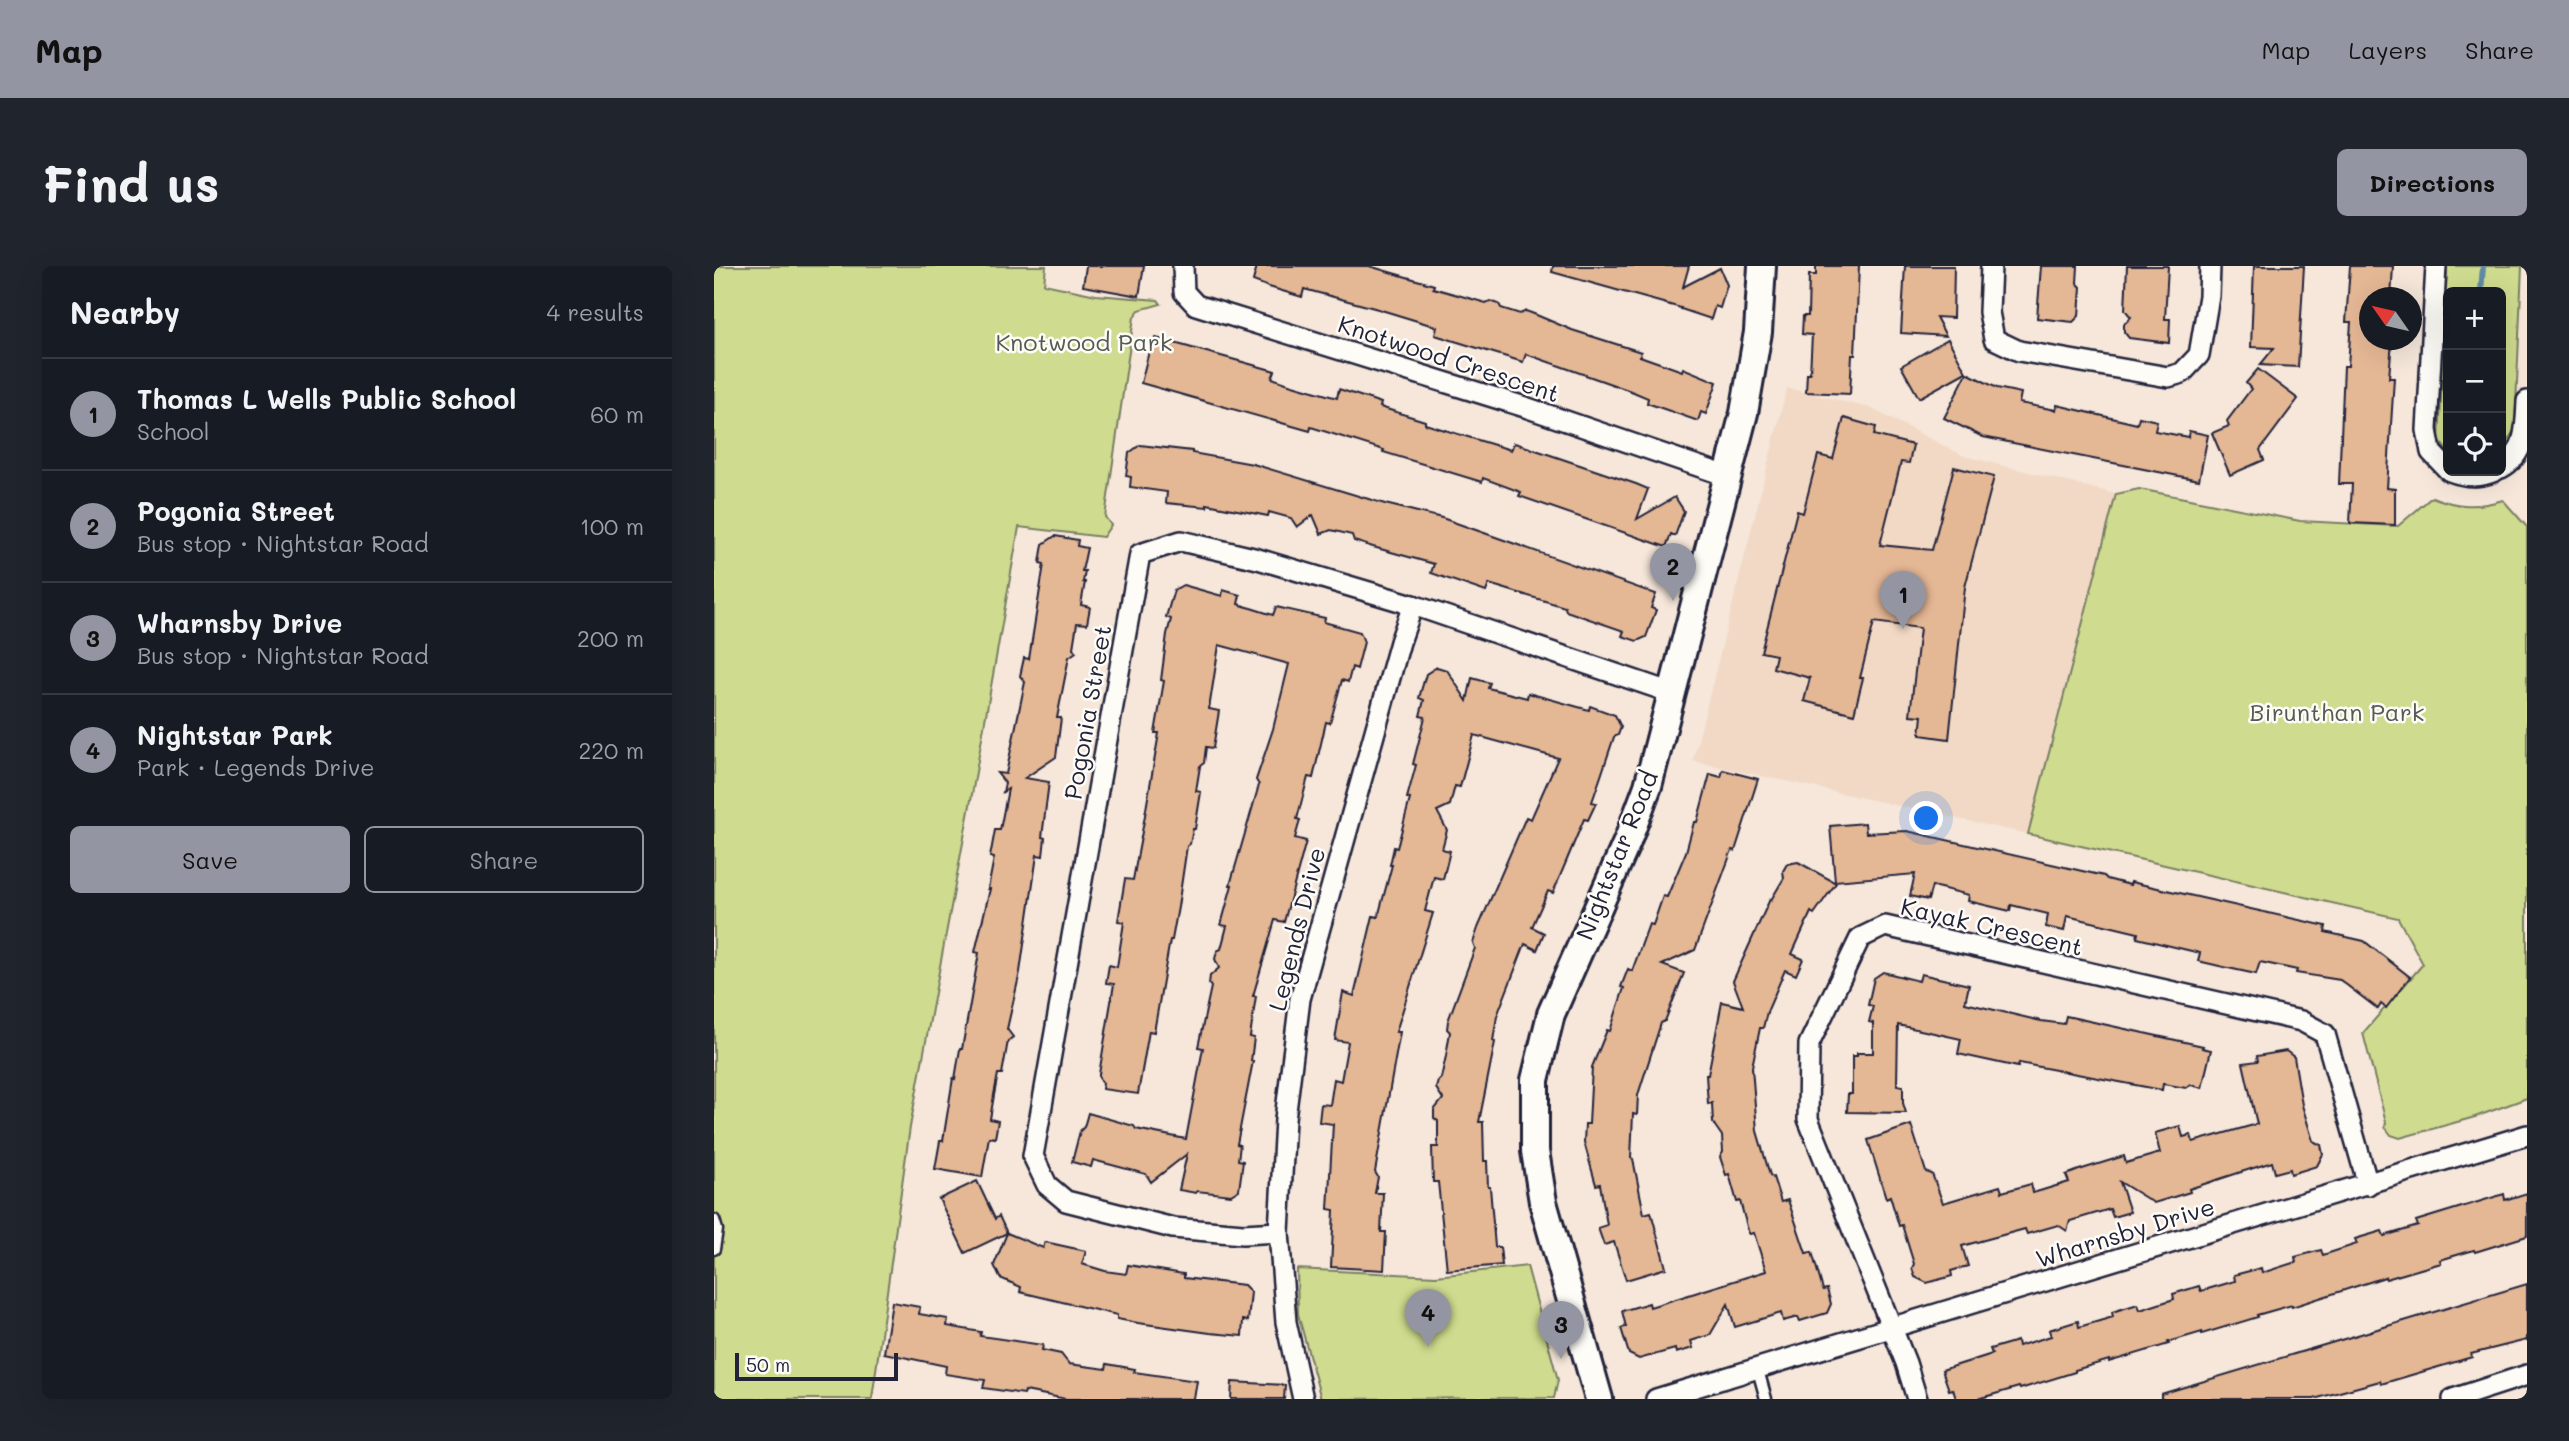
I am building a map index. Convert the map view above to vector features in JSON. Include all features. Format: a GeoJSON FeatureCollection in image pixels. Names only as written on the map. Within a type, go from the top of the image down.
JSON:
{"type":"FeatureCollection","features":[{"type":"Feature","properties":{"kind":"street","name":"Knotwood Crescent"},"geometry":{"type":"LineString","coordinates":[[1183,266],[1184,292],[1196,305],[1525,407],[1727,476]]}},
{"type":"Feature","properties":{"kind":"street","name":"Nightstar Road"},"geometry":{"type":"LineString","coordinates":[[1599,1399],[1543,1202],[1535,1151],[1535,1080],[1551,1014],[1627,842],[1647,786],[1744,413],[1758,332],[1762,266]]}},
{"type":"Feature","properties":{"kind":"street"},"geometry":{"type":"LineString","coordinates":[[1991,266],[1989,312],[1994,339],[2020,351],[2168,377],[2182,373],[2199,355],[2209,296],[2210,266]]}},
{"type":"Feature","properties":{"kind":"street"},"geometry":{"type":"LineString","coordinates":[[2436,266],[2427,430],[2431,452],[2443,464]]}},
{"type":"Feature","properties":{"kind":"street"},"geometry":{"type":"LineString","coordinates":[[2506,466],[2511,463],[2523,442],[2527,401]]}},
{"type":"Feature","properties":{"kind":"street","name":"Pogonia Street"},"geometry":{"type":"LineString","coordinates":[[1279,1231],[1242,1234],[1173,1228],[1066,1201],[1047,1185],[1032,1156],[1140,554],[1181,541],[1258,559],[1413,605],[1672,693]]}},
{"type":"Feature","properties":{"kind":"street","name":"Legends Drive"},"geometry":{"type":"LineString","coordinates":[[1303,1399],[1286,1322],[1279,1231],[1285,1119],[1300,999],[1400,642],[1413,605]]}},
{"type":"Feature","properties":{"kind":"street","name":"Kayak Crescent"},"geometry":{"type":"LineString","coordinates":[[1917,1399],[1906,1363],[1808,1119],[1809,1044],[1860,938],[1885,926],[2301,1021],[2325,1034],[2368,1185]]}},
{"type":"Feature","properties":{"kind":"street","name":"Wharnsby Drive"},"geometry":{"type":"LineString","coordinates":[[1656,1399],[2527,1135]]}},
{"type":"Feature","properties":{"kind":"street"},"geometry":{"type":"LineString","coordinates":[[2452,1399],[2527,1375]]}},
{"type":"Feature","properties":{"kind":"lane"},"geometry":{"type":"LineString","coordinates":[[714,1220],[718,1230],[714,1249]]}},
{"type":"Feature","properties":{"kind":"lane"},"geometry":{"type":"LineString","coordinates":[[1758,1370],[1766,1399]]}},
{"type":"Feature","properties":{"kind":"shaded area"},"geometry":{"type":"Polygon","coordinates":[[[1787,388],[1870,408],[1964,456],[2116,494],[2028,834],[1693,761],[1787,388]]]}},
{"type":"Feature","properties":{"kind":"green space","name":"Knotwood Park"},"geometry":{"type":"Polygon","coordinates":[[[714,266],[1046,266],[1044,284],[1096,295],[1158,300],[1161,304],[1139,310],[1134,317],[1105,517],[1111,525],[1103,537],[1019,527],[910,1127],[872,1399],[714,1399],[714,266]]]}},
{"type":"Feature","properties":{"kind":"green space"},"geometry":{"type":"Polygon","coordinates":[[[2447,266],[2522,266],[2515,429],[2506,444],[2506,287],[2446,287],[2447,266]]]}},
{"type":"Feature","properties":{"kind":"green space"},"geometry":{"type":"Polygon","coordinates":[[[2443,354],[2443,446],[2439,441],[2443,354]]]}},
{"type":"Feature","properties":{"kind":"green space","name":"Birunthan Park"},"geometry":{"type":"Polygon","coordinates":[[[2139,489],[2300,521],[2398,526],[2432,497],[2467,505],[2503,500],[2527,527],[2527,1098],[2475,1117],[2400,1138],[2391,1135],[2385,1127],[2386,1122],[2363,1033],[2423,964],[2398,918],[2028,834],[2116,494],[2139,489]]]}},
{"type":"Feature","properties":{"kind":"green space"},"geometry":{"type":"Polygon","coordinates":[[[1527,1266],[1558,1380],[1554,1398],[1321,1399],[1298,1314],[1297,1269],[1436,1276],[1527,1266]]]}},
{"type":"Feature","properties":{"kind":"building"},"geometry":{"type":"Polygon","coordinates":[[[1086,266],[1144,266],[1139,296],[1083,286],[1086,266]]]}},
{"type":"Feature","properties":{"kind":"building"},"geometry":{"type":"Polygon","coordinates":[[[1257,266],[1369,266],[1434,285],[1433,288],[1486,303],[1490,301],[1520,314],[1526,311],[1572,330],[1641,352],[1640,356],[1682,371],[1683,368],[1717,382],[1706,414],[1701,412],[1698,421],[1647,403],[1648,398],[1631,391],[1526,354],[1523,362],[1435,335],[1437,327],[1378,309],[1304,289],[1302,297],[1269,287],[1253,281],[1257,266]]]}},
{"type":"Feature","properties":{"kind":"building"},"geometry":{"type":"Polygon","coordinates":[[[1553,266],[1689,266],[1683,287],[1720,268],[1727,285],[1720,308],[1715,306],[1711,319],[1552,272],[1553,266]]]}},
{"type":"Feature","properties":{"kind":"building"},"geometry":{"type":"Polygon","coordinates":[[[1816,266],[1859,266],[1855,355],[1852,355],[1850,394],[1806,392],[1812,335],[1802,334],[1803,316],[1808,316],[1809,275],[1816,275],[1816,266]]]}},
{"type":"Feature","properties":{"kind":"building"},"geometry":{"type":"Polygon","coordinates":[[[1905,266],[1954,266],[1953,318],[1936,317],[1946,336],[1901,333],[1905,266]]]}},
{"type":"Feature","properties":{"kind":"building"},"geometry":{"type":"Polygon","coordinates":[[[2041,266],[2078,266],[2077,283],[2081,287],[2079,316],[2073,322],[2037,318],[2041,266]]]}},
{"type":"Feature","properties":{"kind":"building"},"geometry":{"type":"Polygon","coordinates":[[[2127,266],[2168,266],[2165,319],[2170,319],[2169,343],[2129,338],[2124,332],[2124,324],[2131,317],[2125,310],[2127,266]]]}},
{"type":"Feature","properties":{"kind":"building"},"geometry":{"type":"Polygon","coordinates":[[[2254,266],[2304,266],[2298,367],[2260,365],[2274,348],[2251,347],[2254,266]]]}},
{"type":"Feature","properties":{"kind":"building"},"geometry":{"type":"Polygon","coordinates":[[[2350,266],[2393,266],[2392,287],[2359,287],[2359,350],[2391,350],[2389,378],[2394,378],[2387,488],[2395,489],[2395,525],[2350,523],[2352,484],[2339,484],[2344,366],[2348,366],[2351,322],[2346,322],[2350,266]]]}},
{"type":"Feature","properties":{"kind":"building"},"geometry":{"type":"Polygon","coordinates":[[[1156,338],[1275,371],[1272,378],[1289,384],[1337,398],[1339,389],[1381,403],[1380,407],[1425,421],[1425,424],[1511,450],[1514,443],[1518,444],[1636,484],[1648,489],[1637,519],[1675,497],[1684,511],[1675,536],[1671,534],[1666,547],[1519,496],[1521,492],[1483,478],[1482,482],[1311,427],[1310,431],[1141,383],[1149,351],[1156,338]]]}},
{"type":"Feature","properties":{"kind":"building"},"geometry":{"type":"Polygon","coordinates":[[[1948,339],[1966,372],[1919,398],[1901,366],[1948,339]]]}},
{"type":"Feature","properties":{"kind":"building"},"geometry":{"type":"Polygon","coordinates":[[[2258,369],[2298,399],[2260,450],[2264,460],[2230,475],[2212,433],[2229,426],[2227,421],[2251,389],[2246,383],[2258,369]]]}},
{"type":"Feature","properties":{"kind":"building"},"geometry":{"type":"Polygon","coordinates":[[[1967,373],[1997,388],[2021,393],[2019,403],[2056,410],[2057,405],[2137,424],[2139,417],[2157,421],[2155,431],[2188,437],[2189,431],[2208,435],[2199,480],[1983,437],[1944,418],[1967,373]]]}},
{"type":"Feature","properties":{"kind":"building"},"geometry":{"type":"Polygon","coordinates":[[[1844,418],[1876,427],[1874,435],[1913,445],[1909,463],[1901,462],[1880,545],[1932,550],[1954,467],[1994,477],[1965,587],[1949,739],[1920,735],[1922,716],[1910,715],[1920,628],[1874,622],[1854,714],[1804,701],[1810,678],[1773,668],[1776,655],[1761,652],[1797,511],[1803,513],[1818,455],[1833,459],[1844,418]]]}},
{"type":"Feature","properties":{"kind":"building"},"geometry":{"type":"Polygon","coordinates":[[[1140,445],[1192,451],[1253,464],[1385,504],[1442,518],[1656,594],[1651,608],[1656,610],[1646,637],[1637,641],[1622,636],[1624,631],[1566,611],[1565,607],[1489,584],[1486,592],[1431,573],[1434,564],[1354,541],[1352,535],[1331,530],[1321,534],[1313,515],[1297,527],[1291,518],[1269,512],[1268,516],[1207,504],[1207,507],[1166,503],[1167,492],[1130,487],[1131,477],[1126,476],[1129,453],[1140,445]]]}},
{"type":"Feature","properties":{"kind":"building"},"geometry":{"type":"Polygon","coordinates":[[[1055,536],[1078,540],[1077,546],[1087,548],[1082,571],[1085,571],[1085,582],[1081,605],[1090,607],[1087,624],[1077,623],[1073,648],[1076,652],[1069,657],[1057,718],[1061,718],[1056,757],[1025,778],[1049,782],[1042,837],[1045,838],[1043,856],[1037,855],[1020,972],[1007,1029],[1013,1037],[1008,1041],[1002,1074],[998,1074],[990,1119],[998,1121],[995,1138],[989,1137],[982,1177],[935,1169],[940,1141],[943,1141],[953,1078],[955,1079],[962,1049],[973,987],[979,953],[975,952],[990,889],[994,858],[990,857],[995,830],[1000,830],[1008,789],[1003,792],[1005,783],[997,773],[1006,774],[1025,682],[1020,676],[1024,658],[1029,659],[1044,564],[1040,563],[1043,544],[1055,536]]]}},
{"type":"Feature","properties":{"kind":"building"},"geometry":{"type":"Polygon","coordinates":[[[1183,585],[1222,596],[1223,590],[1240,595],[1238,604],[1273,615],[1276,607],[1325,618],[1324,622],[1360,632],[1364,642],[1357,669],[1352,667],[1348,682],[1342,680],[1330,723],[1326,722],[1313,778],[1308,777],[1295,838],[1306,841],[1284,922],[1275,920],[1253,996],[1256,996],[1250,1037],[1254,1038],[1253,1061],[1237,1144],[1240,1145],[1238,1160],[1243,1161],[1239,1190],[1231,1195],[1179,1190],[1187,1154],[1151,1182],[1146,1174],[1093,1160],[1091,1167],[1072,1162],[1088,1113],[1134,1126],[1136,1129],[1186,1139],[1203,1048],[1198,1047],[1211,987],[1210,976],[1219,968],[1215,959],[1217,951],[1221,949],[1227,926],[1221,925],[1259,785],[1256,780],[1273,729],[1289,664],[1219,645],[1209,709],[1219,711],[1213,748],[1206,747],[1204,763],[1200,766],[1196,791],[1201,792],[1195,829],[1187,846],[1154,1032],[1149,1031],[1138,1094],[1102,1089],[1103,1083],[1099,1074],[1114,984],[1106,983],[1109,965],[1117,967],[1124,922],[1118,921],[1125,879],[1133,880],[1159,733],[1155,733],[1171,619],[1166,617],[1174,590],[1183,585]]]}},
{"type":"Feature","properties":{"kind":"building"},"geometry":{"type":"Polygon","coordinates":[[[1437,667],[1447,670],[1467,701],[1472,678],[1490,683],[1488,688],[1527,698],[1528,693],[1589,710],[1590,706],[1615,715],[1621,727],[1618,735],[1614,737],[1592,802],[1596,803],[1588,820],[1584,819],[1553,893],[1548,891],[1532,927],[1544,933],[1537,950],[1525,944],[1497,1016],[1495,1042],[1479,1122],[1483,1122],[1484,1161],[1487,1161],[1495,1247],[1500,1247],[1502,1265],[1447,1270],[1438,1182],[1433,1182],[1432,1147],[1438,1147],[1438,1121],[1434,1118],[1434,1110],[1443,1099],[1436,1088],[1446,1056],[1450,1032],[1447,1029],[1448,1021],[1475,948],[1473,943],[1478,928],[1526,817],[1531,819],[1558,758],[1474,735],[1460,787],[1455,786],[1450,805],[1437,811],[1447,830],[1442,849],[1450,851],[1443,879],[1434,877],[1425,911],[1433,913],[1396,1032],[1400,1032],[1375,1172],[1378,1177],[1375,1193],[1383,1193],[1381,1232],[1386,1232],[1384,1270],[1331,1267],[1334,1210],[1328,1209],[1333,1124],[1319,1122],[1321,1104],[1330,1105],[1334,1079],[1341,1081],[1348,1042],[1335,1040],[1343,992],[1354,996],[1373,916],[1378,917],[1394,847],[1397,848],[1410,799],[1407,798],[1416,765],[1413,764],[1425,717],[1420,716],[1424,700],[1419,698],[1426,674],[1437,667]]]}},
{"type":"Feature","properties":{"kind":"building"},"geometry":{"type":"Polygon","coordinates":[[[1723,770],[1758,779],[1735,851],[1732,850],[1695,950],[1662,965],[1684,973],[1665,1021],[1661,1023],[1638,1095],[1637,1115],[1633,1114],[1631,1158],[1644,1214],[1651,1212],[1666,1268],[1626,1280],[1614,1242],[1604,1245],[1598,1228],[1607,1225],[1600,1184],[1596,1185],[1584,1142],[1585,1124],[1589,1124],[1592,1067],[1607,1030],[1610,1031],[1628,969],[1632,971],[1649,924],[1653,925],[1663,896],[1667,897],[1686,852],[1710,774],[1721,777],[1723,770]]]}},
{"type":"Feature","properties":{"kind":"building"},"geometry":{"type":"Polygon","coordinates":[[[1865,823],[1866,833],[1907,831],[2104,876],[2130,885],[2131,882],[2326,926],[2325,932],[2364,941],[2410,977],[2386,1008],[2381,1004],[2378,1009],[2340,980],[2296,973],[2297,970],[2260,962],[2256,974],[2198,961],[2200,953],[2137,938],[2138,933],[2067,916],[2064,931],[2046,927],[2048,914],[2011,905],[2010,911],[1968,901],[1969,895],[1932,886],[1928,900],[1910,896],[1915,874],[1835,881],[1830,826],[1865,823]]]}},
{"type":"Feature","properties":{"kind":"building"},"geometry":{"type":"Polygon","coordinates":[[[1798,862],[1836,883],[1814,914],[1811,912],[1792,954],[1803,959],[1796,975],[1785,970],[1763,1028],[1760,1028],[1752,1067],[1757,1131],[1770,1175],[1781,1202],[1788,1200],[1806,1253],[1812,1252],[1823,1290],[1827,1289],[1831,1304],[1827,1313],[1800,1321],[1798,1317],[1783,1321],[1781,1313],[1735,1327],[1728,1304],[1710,1335],[1691,1341],[1693,1348],[1676,1353],[1675,1349],[1639,1359],[1629,1354],[1621,1328],[1626,1327],[1622,1311],[1649,1303],[1650,1307],[1766,1271],[1754,1233],[1749,1234],[1740,1201],[1737,1202],[1729,1174],[1726,1175],[1720,1157],[1723,1152],[1722,1136],[1713,1123],[1712,1103],[1708,1104],[1706,1075],[1722,1002],[1743,1007],[1733,981],[1770,899],[1784,878],[1783,871],[1787,864],[1798,862]]]}},
{"type":"Feature","properties":{"kind":"building"},"geometry":{"type":"Polygon","coordinates":[[[1883,972],[1919,981],[1921,974],[1969,985],[1965,1003],[2041,1021],[2064,1024],[2066,1016],[2203,1046],[2202,1048],[2211,1050],[2202,1088],[2163,1084],[2162,1090],[2019,1063],[2018,1067],[1958,1054],[1961,1039],[1898,1025],[1897,1085],[1903,1086],[1906,1113],[1847,1112],[1848,1094],[1852,1094],[1852,1056],[1857,1056],[1857,1053],[1873,1053],[1873,1023],[1869,1022],[1873,1006],[1868,1005],[1874,978],[1883,972]]]}},
{"type":"Feature","properties":{"kind":"building"},"geometry":{"type":"Polygon","coordinates":[[[2286,1051],[2294,1057],[2302,1105],[2313,1141],[2321,1145],[2323,1154],[2317,1166],[2291,1174],[2290,1169],[2275,1173],[2272,1162],[2154,1203],[2120,1182],[2130,1212],[2113,1217],[2110,1209],[2070,1221],[2067,1231],[2058,1225],[2027,1234],[2025,1229],[1962,1246],[1968,1266],[1951,1271],[1952,1276],[1927,1283],[1915,1277],[1912,1268],[1914,1264],[1902,1225],[1899,1226],[1890,1196],[1886,1198],[1868,1140],[1911,1125],[1926,1172],[1932,1174],[1943,1203],[2000,1186],[2002,1192],[2031,1184],[2033,1193],[2069,1182],[2066,1175],[2079,1170],[2124,1156],[2126,1163],[2160,1153],[2155,1133],[2180,1126],[2183,1137],[2191,1135],[2193,1142],[2257,1124],[2243,1063],[2258,1061],[2257,1056],[2286,1051]]]}},
{"type":"Feature","properties":{"kind":"building"},"geometry":{"type":"Polygon","coordinates":[[[977,1181],[995,1219],[999,1216],[1007,1233],[965,1253],[939,1199],[977,1181]]]}},
{"type":"Feature","properties":{"kind":"building"},"geometry":{"type":"Polygon","coordinates":[[[2527,1193],[2527,1236],[2440,1260],[2441,1263],[2386,1279],[2385,1277],[2020,1389],[2019,1387],[1978,1399],[1956,1399],[1953,1389],[1949,1390],[1942,1370],[1992,1354],[1990,1349],[2017,1341],[2018,1346],[2051,1336],[2049,1330],[2078,1321],[2079,1327],[2113,1317],[2112,1312],[2138,1304],[2140,1310],[2174,1299],[2173,1294],[2199,1286],[2201,1291],[2235,1281],[2234,1275],[2261,1268],[2262,1273],[2296,1262],[2295,1257],[2321,1250],[2323,1255],[2357,1244],[2355,1239],[2382,1231],[2384,1236],[2418,1226],[2416,1221],[2504,1194],[2505,1200],[2527,1193]]]}},
{"type":"Feature","properties":{"kind":"building"},"geometry":{"type":"Polygon","coordinates":[[[1007,1233],[1043,1248],[1045,1242],[1086,1251],[1082,1264],[1105,1271],[1126,1274],[1128,1265],[1184,1274],[1184,1278],[1244,1285],[1251,1292],[1248,1321],[1243,1320],[1242,1336],[1117,1319],[1117,1315],[1020,1292],[1021,1287],[1000,1278],[994,1265],[1007,1233]]]}},
{"type":"Feature","properties":{"kind":"building"},"geometry":{"type":"Polygon","coordinates":[[[2527,1284],[2527,1340],[2471,1354],[2472,1357],[2381,1384],[2380,1381],[2314,1399],[2161,1399],[2161,1394],[2527,1284]]]}},
{"type":"Feature","properties":{"kind":"building"},"geometry":{"type":"Polygon","coordinates":[[[892,1302],[920,1307],[919,1314],[948,1319],[947,1326],[981,1332],[980,1336],[1043,1345],[1042,1350],[1061,1354],[1069,1364],[1106,1369],[1107,1364],[1135,1369],[1134,1372],[1197,1381],[1194,1399],[1066,1399],[1025,1391],[1024,1394],[983,1388],[985,1380],[945,1374],[946,1366],[884,1353],[892,1302]]]}},
{"type":"Feature","properties":{"kind":"building"},"geometry":{"type":"Polygon","coordinates":[[[1232,1382],[1285,1385],[1284,1399],[1231,1399],[1232,1382]]]}},
{"type":"Feature","properties":{"kind":"waterway"},"geometry":{"type":"LineString","coordinates":[[2481,287],[2483,266]]}},
{"type":"Feature","properties":{"kind":"place","name":"Pogonia Street"},"geometry":{"type":"Point","coordinates":[1673,601]}},
{"type":"Feature","properties":{"kind":"place","name":"Thomas L Wells Public School"},"geometry":{"type":"Point","coordinates":[1903,629]}},
{"type":"Feature","properties":{"kind":"place","name":"Nightstar Park"},"geometry":{"type":"Point","coordinates":[1428,1347]}},
{"type":"Feature","properties":{"kind":"place","name":"Wharnsby Drive"},"geometry":{"type":"Point","coordinates":[1561,1359]}}]}
